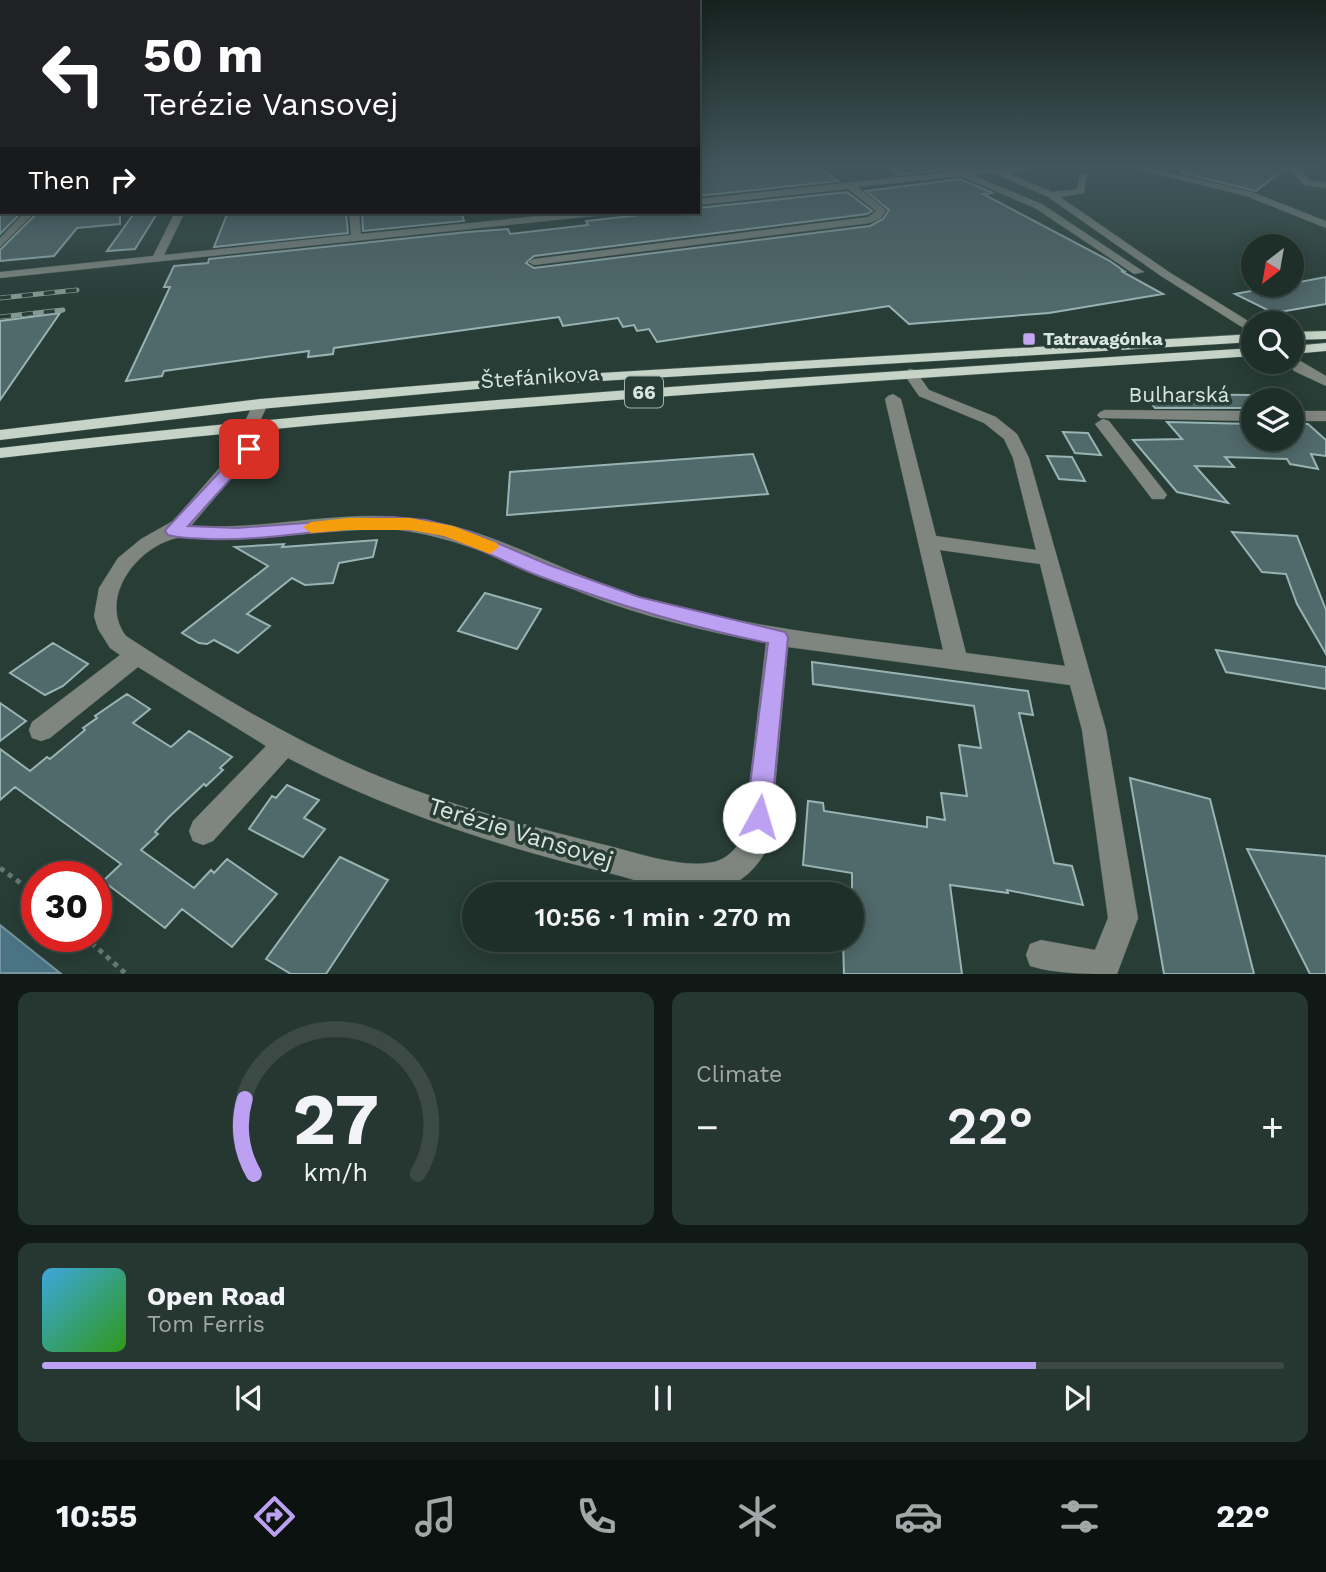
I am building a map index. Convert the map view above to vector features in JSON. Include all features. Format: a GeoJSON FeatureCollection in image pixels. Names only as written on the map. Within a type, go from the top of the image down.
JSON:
{"type":"FeatureCollection","features":[{"type":"Feature","properties":{"kind":"main road"},"geometry":{"type":"LineString","coordinates":[[1304,336],[1326,335]]}},
{"type":"Feature","properties":{"kind":"main road","name":"Štefánikova"},"geometry":{"type":"LineString","coordinates":[[0,435],[260,404],[499,383],[1241,339]]}},
{"type":"Feature","properties":{"kind":"main road"},"geometry":{"type":"LineString","coordinates":[[1304,350],[1326,347]]}},
{"type":"Feature","properties":{"kind":"main road","name":"Štefánikova"},"geometry":{"type":"LineString","coordinates":[[0,453],[383,411],[910,373],[1241,353]]}},
{"type":"Feature","properties":{"kind":"street"},"geometry":{"type":"LineString","coordinates":[[534,262],[870,220],[879,213]]}},
{"type":"Feature","properties":{"kind":"street"},"geometry":{"type":"LineString","coordinates":[[1050,213],[1138,272]]}},
{"type":"Feature","properties":{"kind":"street"},"geometry":{"type":"LineString","coordinates":[[1078,213],[1241,322]]}},
{"type":"Feature","properties":{"kind":"street"},"geometry":{"type":"LineString","coordinates":[[1298,213],[1326,225]]}},
{"type":"Feature","properties":{"kind":"street"},"geometry":{"type":"LineString","coordinates":[[0,244],[28,214]]}},
{"type":"Feature","properties":{"kind":"street"},"geometry":{"type":"LineString","coordinates":[[157,259],[179,214]]}},
{"type":"Feature","properties":{"kind":"street"},"geometry":{"type":"LineString","coordinates":[[355,214],[356,238]]}},
{"type":"Feature","properties":{"kind":"street"},"geometry":{"type":"LineString","coordinates":[[0,275],[585,214]]}},
{"type":"Feature","properties":{"kind":"street"},"geometry":{"type":"LineString","coordinates":[[1304,358],[1326,369]]}},
{"type":"Feature","properties":{"kind":"street"},"geometry":{"type":"LineString","coordinates":[[1304,371],[1326,382]]}},
{"type":"Feature","properties":{"kind":"street"},"geometry":{"type":"LineString","coordinates":[[910,373],[924,393],[990,419],[1011,437],[1021,458],[1094,730],[1123,918],[1104,967],[1041,955]]}},
{"type":"Feature","properties":{"kind":"street"},"geometry":{"type":"LineString","coordinates":[[893,399],[957,661]]}},
{"type":"Feature","properties":{"kind":"street"},"geometry":{"type":"LineString","coordinates":[[251,424],[260,404]]}},
{"type":"Feature","properties":{"kind":"street","name":"Bulharská"},"geometry":{"type":"LineString","coordinates":[[1158,495],[1104,420],[1241,416]]}},
{"type":"Feature","properties":{"kind":"street"},"geometry":{"type":"LineString","coordinates":[[1304,416],[1326,416]]}},
{"type":"Feature","properties":{"kind":"street","name":"Terézie Vansovej"},"geometry":{"type":"LineString","coordinates":[[251,424],[260,435],[256,443],[231,466],[174,531],[148,544],[130,558],[110,586],[102,615],[107,631],[137,655],[285,744],[326,765],[402,796],[492,827],[589,855],[669,874],[709,877],[737,867],[748,858],[756,842],[778,637]]}},
{"type":"Feature","properties":{"kind":"street"},"geometry":{"type":"LineString","coordinates":[[174,531],[237,534],[347,524],[426,526],[465,537],[542,570],[620,598],[717,625],[778,637],[1079,677]]}},
{"type":"Feature","properties":{"kind":"street"},"geometry":{"type":"LineString","coordinates":[[928,542],[1047,558]]}},
{"type":"Feature","properties":{"kind":"street"},"geometry":{"type":"LineString","coordinates":[[41,730],[137,655]]}},
{"type":"Feature","properties":{"kind":"street"},"geometry":{"type":"LineString","coordinates":[[203,831],[285,744]]}},
{"type":"Feature","properties":{"kind":"path"},"geometry":{"type":"LineString","coordinates":[[0,868],[21,883]]}},
{"type":"Feature","properties":{"kind":"path"},"geometry":{"type":"LineString","coordinates":[[102,952],[126,974]]}},
{"type":"Feature","properties":{"kind":"water"},"geometry":{"type":"Polygon","coordinates":[[[0,925],[21,942],[21,952],[34,952],[60,973],[0,973],[0,925]]]}},
{"type":"Feature","properties":{"kind":"building"},"geometry":{"type":"Polygon","coordinates":[[[868,213],[534,256],[526,263],[534,268],[870,226],[883,219],[887,213],[1020,213],[1110,261],[1124,271],[1121,271],[1163,294],[1049,313],[909,324],[889,306],[657,342],[649,329],[637,331],[634,325],[623,327],[618,318],[563,326],[559,317],[334,348],[333,354],[308,357],[309,351],[164,371],[162,376],[126,381],[170,287],[164,287],[174,266],[208,263],[209,259],[468,232],[508,229],[510,234],[588,225],[586,221],[649,214],[868,213]]]}},
{"type":"Feature","properties":{"kind":"building"},"geometry":{"type":"Polygon","coordinates":[[[0,214],[20,214],[0,234],[0,214]]]}},
{"type":"Feature","properties":{"kind":"building"},"geometry":{"type":"Polygon","coordinates":[[[36,214],[120,214],[120,224],[77,228],[54,256],[0,261],[0,250],[36,214]]]}},
{"type":"Feature","properties":{"kind":"building"},"geometry":{"type":"Polygon","coordinates":[[[134,214],[157,214],[135,249],[107,251],[134,214]]]}},
{"type":"Feature","properties":{"kind":"building"},"geometry":{"type":"Polygon","coordinates":[[[227,214],[346,214],[348,233],[214,247],[227,214]]]}},
{"type":"Feature","properties":{"kind":"building"},"geometry":{"type":"Polygon","coordinates":[[[362,214],[462,214],[464,221],[363,231],[362,214]]]}},
{"type":"Feature","properties":{"kind":"building"},"geometry":{"type":"Polygon","coordinates":[[[1326,277],[1326,304],[1270,311],[1243,298],[1304,298],[1304,281],[1326,277]]]}},
{"type":"Feature","properties":{"kind":"building"},"geometry":{"type":"Polygon","coordinates":[[[60,313],[0,400],[0,321],[60,313]]]}},
{"type":"Feature","properties":{"kind":"building"},"geometry":{"type":"Polygon","coordinates":[[[1144,394],[1241,395],[1241,408],[1155,408],[1144,394]]]}},
{"type":"Feature","properties":{"kind":"building"},"geometry":{"type":"Polygon","coordinates":[[[1167,422],[1241,424],[1241,451],[1304,451],[1304,424],[1308,424],[1326,440],[1326,456],[1311,454],[1318,469],[1290,464],[1287,459],[1225,457],[1234,467],[1195,466],[1228,503],[1177,492],[1133,440],[1182,439],[1167,422]]]}},
{"type":"Feature","properties":{"kind":"building"},"geometry":{"type":"Polygon","coordinates":[[[1063,432],[1088,433],[1101,455],[1075,453],[1063,432]]]}},
{"type":"Feature","properties":{"kind":"building"},"geometry":{"type":"Polygon","coordinates":[[[753,454],[768,494],[507,515],[510,472],[753,454]]]}},
{"type":"Feature","properties":{"kind":"building"},"geometry":{"type":"Polygon","coordinates":[[[1047,456],[1072,457],[1085,481],[1059,479],[1047,456]]]}},
{"type":"Feature","properties":{"kind":"building"},"geometry":{"type":"Polygon","coordinates":[[[1232,532],[1297,536],[1326,610],[1326,654],[1297,604],[1286,574],[1262,572],[1232,532]]]}},
{"type":"Feature","properties":{"kind":"building"},"geometry":{"type":"Polygon","coordinates":[[[377,540],[373,557],[339,563],[333,583],[305,585],[292,578],[247,614],[270,626],[238,653],[214,640],[207,644],[199,643],[182,633],[268,566],[235,547],[284,544],[282,547],[377,540]]]}},
{"type":"Feature","properties":{"kind":"building"},"geometry":{"type":"Polygon","coordinates":[[[485,593],[541,609],[517,649],[458,631],[485,593]]]}},
{"type":"Feature","properties":{"kind":"building"},"geometry":{"type":"Polygon","coordinates":[[[53,643],[88,664],[63,686],[45,695],[10,673],[53,643]]]}},
{"type":"Feature","properties":{"kind":"building"},"geometry":{"type":"Polygon","coordinates":[[[1216,650],[1326,667],[1326,689],[1226,672],[1216,650]]]}},
{"type":"Feature","properties":{"kind":"building"},"geometry":{"type":"Polygon","coordinates":[[[812,662],[1028,691],[1033,715],[1019,713],[1054,863],[1072,866],[1083,905],[1007,890],[1008,893],[950,885],[962,974],[844,974],[843,952],[864,952],[864,882],[852,882],[852,873],[803,865],[808,801],[823,803],[824,811],[927,827],[927,817],[945,820],[941,793],[967,796],[959,745],[981,748],[974,706],[813,684],[812,662]]]}},
{"type":"Feature","properties":{"kind":"building"},"geometry":{"type":"Polygon","coordinates":[[[127,694],[150,709],[133,723],[171,747],[189,731],[232,757],[220,768],[223,770],[168,818],[155,832],[158,834],[141,850],[194,888],[211,870],[214,873],[227,859],[277,894],[232,947],[182,909],[165,928],[112,888],[112,872],[121,864],[15,787],[0,800],[0,749],[30,771],[47,757],[50,759],[85,730],[83,728],[97,718],[95,716],[127,694]]]}},
{"type":"Feature","properties":{"kind":"building"},"geometry":{"type":"Polygon","coordinates":[[[0,703],[26,721],[0,741],[0,703]]]}},
{"type":"Feature","properties":{"kind":"building"},"geometry":{"type":"Polygon","coordinates":[[[1130,778],[1210,799],[1254,974],[1164,974],[1130,778]]]}},
{"type":"Feature","properties":{"kind":"building"},"geometry":{"type":"Polygon","coordinates":[[[287,785],[319,800],[304,818],[325,829],[303,857],[249,829],[272,796],[276,798],[287,785]]]}},
{"type":"Feature","properties":{"kind":"building"},"geometry":{"type":"Polygon","coordinates":[[[1247,849],[1326,856],[1326,974],[1310,974],[1247,849]]]}},
{"type":"Feature","properties":{"kind":"building"},"geometry":{"type":"Polygon","coordinates":[[[340,857],[388,880],[326,974],[291,974],[266,959],[340,857]]]}},
{"type":"Feature","properties":{"kind":"railway"},"geometry":{"type":"LineString","coordinates":[[0,298],[77,290]]}},
{"type":"Feature","properties":{"kind":"railway"},"geometry":{"type":"LineString","coordinates":[[0,317],[63,310]]}},
{"type":"Feature","properties":{"kind":"slow traffic"},"geometry":{"type":"LineString","coordinates":[[311,527],[410,524],[447,531],[490,547]]}},
{"type":"Feature","properties":{"kind":"place","name":"Tatravagónka"},"geometry":{"type":"Point","coordinates":[1029,339]}},
{"type":"Feature","properties":{"kind":"route"},"geometry":{"type":"LineString","coordinates":[[249,449],[174,531],[237,534],[347,524],[426,526],[465,537],[597,591],[717,625],[778,637],[759,817]]}}]}
